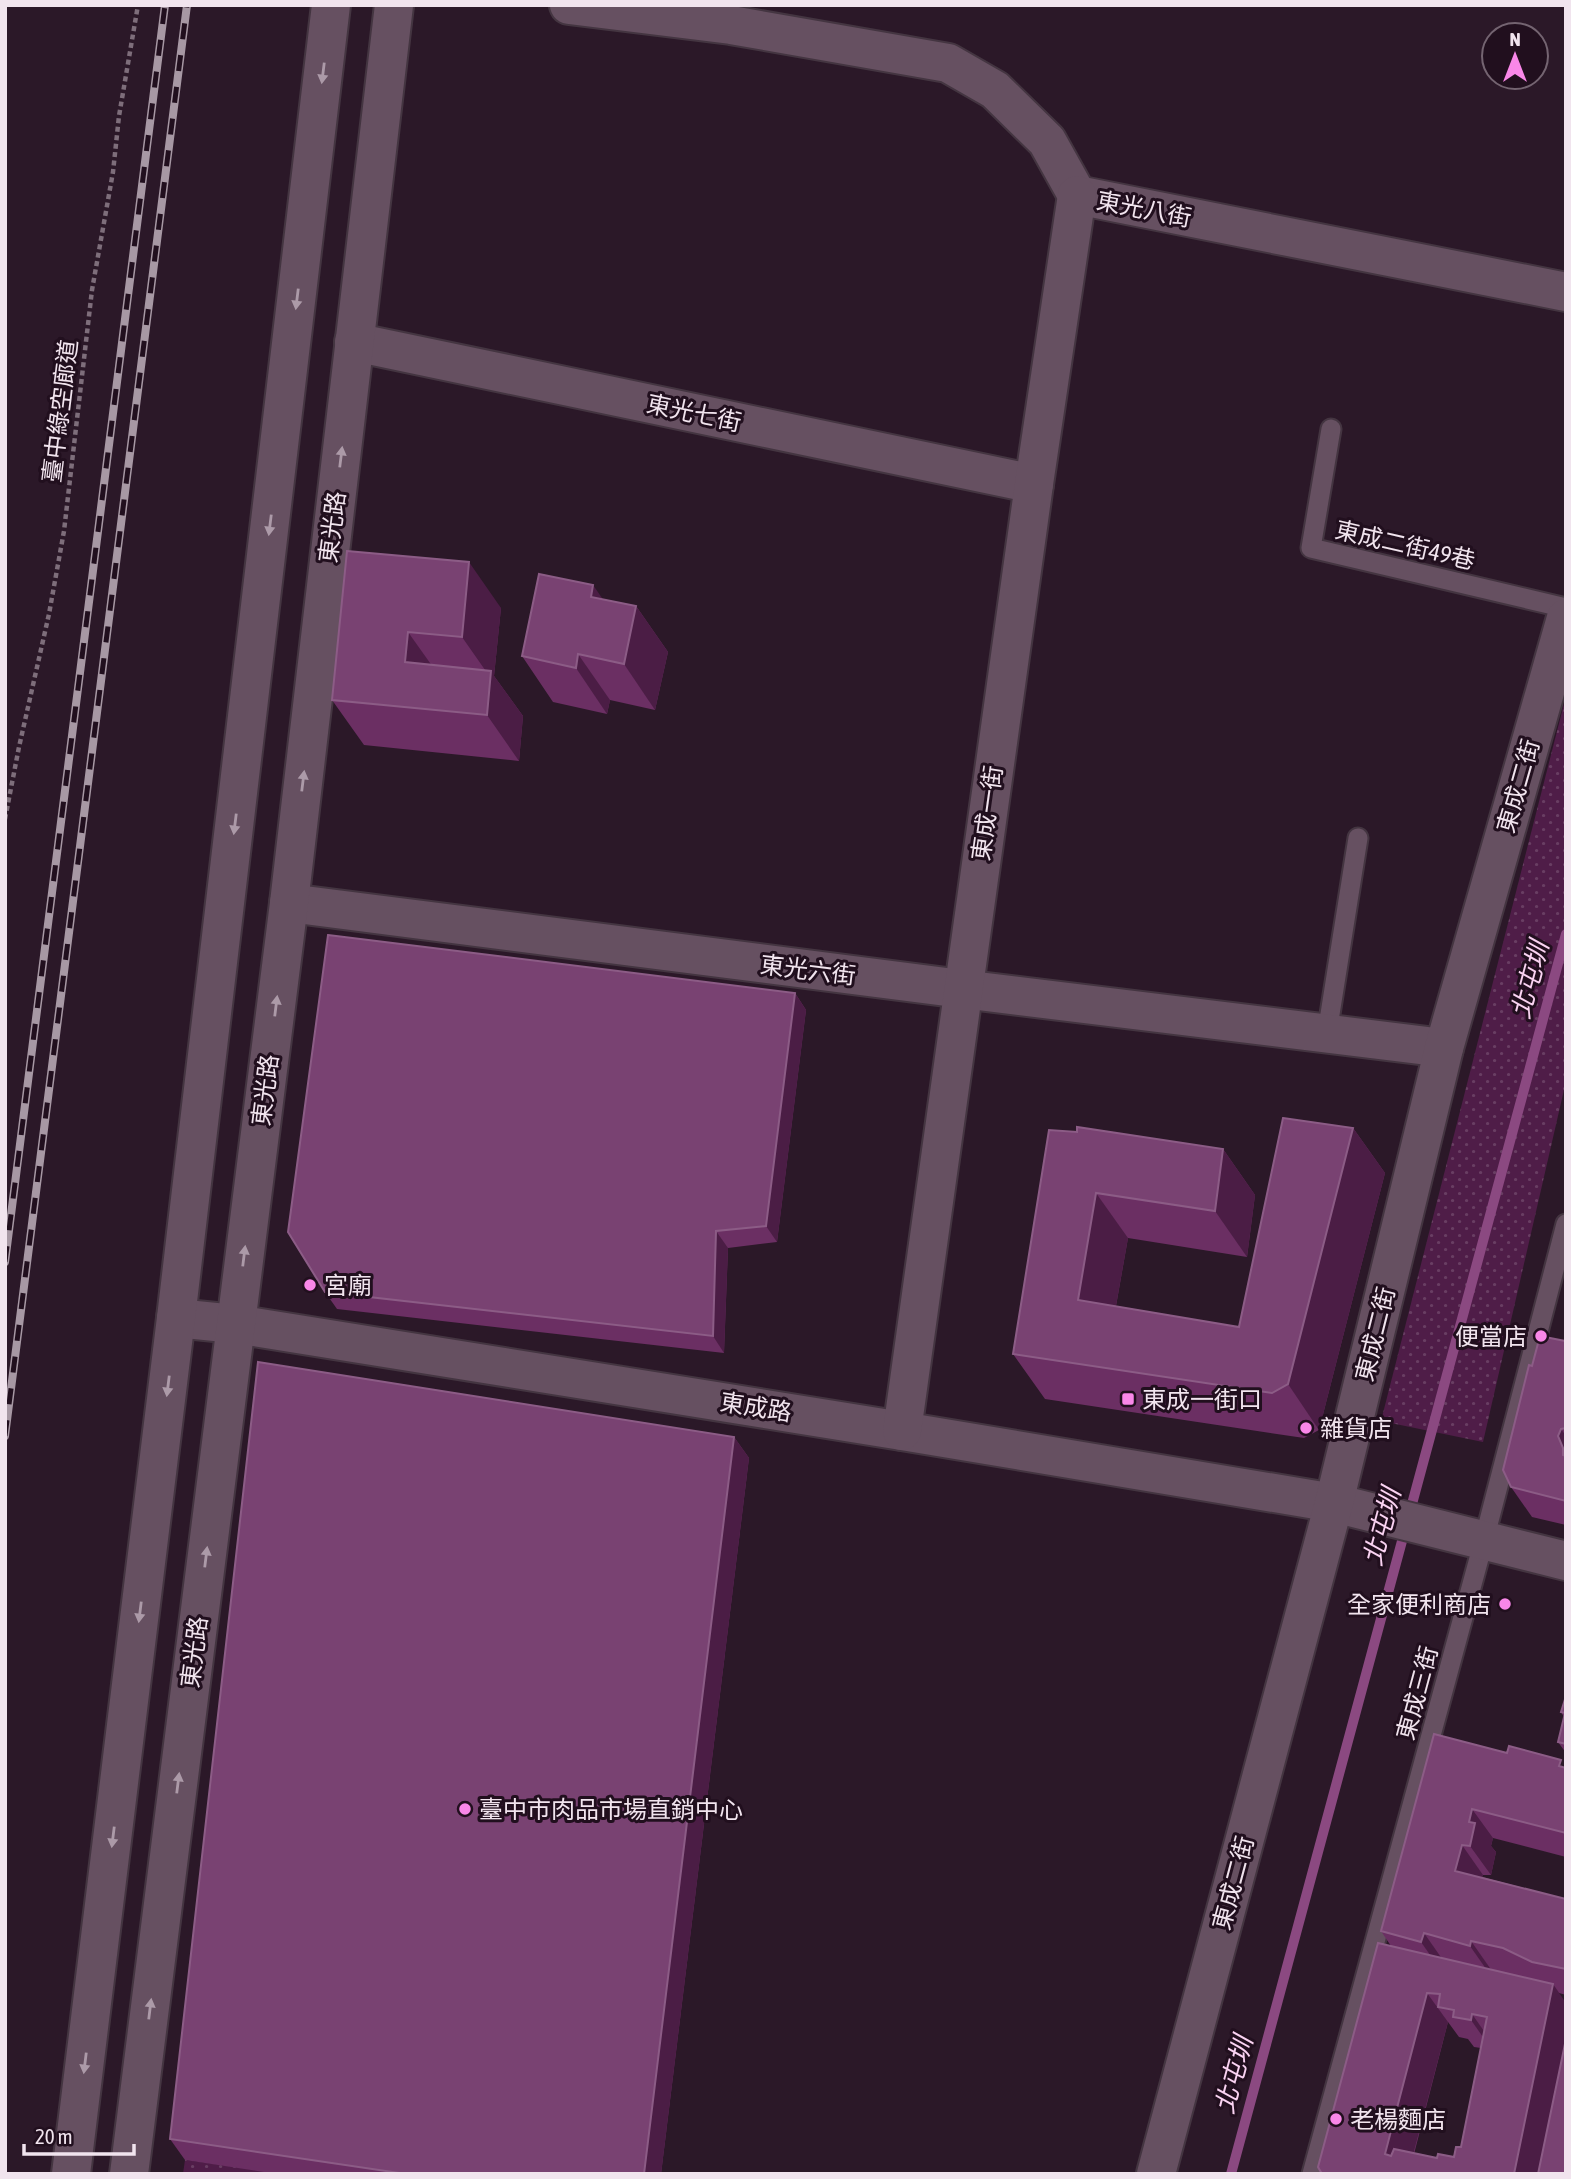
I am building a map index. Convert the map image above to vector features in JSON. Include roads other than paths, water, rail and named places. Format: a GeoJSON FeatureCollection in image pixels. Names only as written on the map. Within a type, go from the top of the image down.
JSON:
{"type":"FeatureCollection","features":[{"type":"Feature","properties":{"kind":"street"},"geometry":{"type":"LineString","coordinates":[[71,2174],[176,1318],[331,5]]}},
{"type":"Feature","properties":{"kind":"street","name":"東光路"},"geometry":{"type":"LineString","coordinates":[[129,2174],[289,903],[394,5]]}},
{"type":"Feature","properties":{"kind":"street","name":"東光八街"},"geometry":{"type":"LineString","coordinates":[[569,5],[731,25],[948,64],[995,90],[1047,141],[1077,195],[1566,292]]}},
{"type":"Feature","properties":{"kind":"street","name":"東成一街"},"geometry":{"type":"LineString","coordinates":[[902,1431],[962,989],[1077,195]]}},
{"type":"Feature","properties":{"kind":"street","name":"東光七街"},"geometry":{"type":"LineString","coordinates":[[354,342],[1034,484]]}},
{"type":"Feature","properties":{"kind":"street","name":"東成二街"},"geometry":{"type":"LineString","coordinates":[[1156,2174],[1334,1503],[1444,1048],[1566,618]]}},
{"type":"Feature","properties":{"kind":"street","name":"東光六街"},"geometry":{"type":"LineString","coordinates":[[289,903],[1444,1048]]}},
{"type":"Feature","properties":{"kind":"street","name":"東成路"},"geometry":{"type":"LineString","coordinates":[[176,1318],[235,1324],[1334,1503],[1484,1540]]}},
{"type":"Feature","properties":{"kind":"street"},"geometry":{"type":"LineString","coordinates":[[1484,1540],[1566,1561]]}},
{"type":"Feature","properties":{"kind":"lane","name":"東成二街49巷"},"geometry":{"type":"LineString","coordinates":[[1331,429],[1311,548],[1566,607]]}},
{"type":"Feature","properties":{"kind":"lane"},"geometry":{"type":"LineString","coordinates":[[1327,1033],[1359,838]]}},
{"type":"Feature","properties":{"kind":"lane","name":"東成三街"},"geometry":{"type":"LineString","coordinates":[[1312,2174],[1563,1248],[1566,1224]]}},
{"type":"Feature","properties":{"kind":"waterway","name":"北屯圳"},"geometry":{"type":"LineString","coordinates":[[1231,2174],[1566,934]]}},
{"type":"Feature","properties":{"kind":"railway"},"geometry":{"type":"LineString","coordinates":[[5,1262],[165,5]]}},
{"type":"Feature","properties":{"kind":"railway"},"geometry":{"type":"LineString","coordinates":[[5,1436],[187,5]]}},
{"type":"Feature","properties":{"kind":"place","name":"宮廟"},"geometry":{"type":"Point","coordinates":[310,1285]}},
{"type":"Feature","properties":{"kind":"place","name":"便當店"},"geometry":{"type":"Point","coordinates":[1541,1336]}},
{"type":"Feature","properties":{"kind":"place","name":"東成一街口"},"geometry":{"type":"Point","coordinates":[1128,1399]}},
{"type":"Feature","properties":{"kind":"place","name":"雜貨店"},"geometry":{"type":"Point","coordinates":[1306,1428]}},
{"type":"Feature","properties":{"kind":"place","name":"全家便利商店"},"geometry":{"type":"Point","coordinates":[1505,1604]}},
{"type":"Feature","properties":{"kind":"place","name":"臺中市肉品市場直銷中心"},"geometry":{"type":"Point","coordinates":[465,1809]}},
{"type":"Feature","properties":{"kind":"place","name":"老楊麵店"},"geometry":{"type":"Point","coordinates":[1336,2119]}}]}
